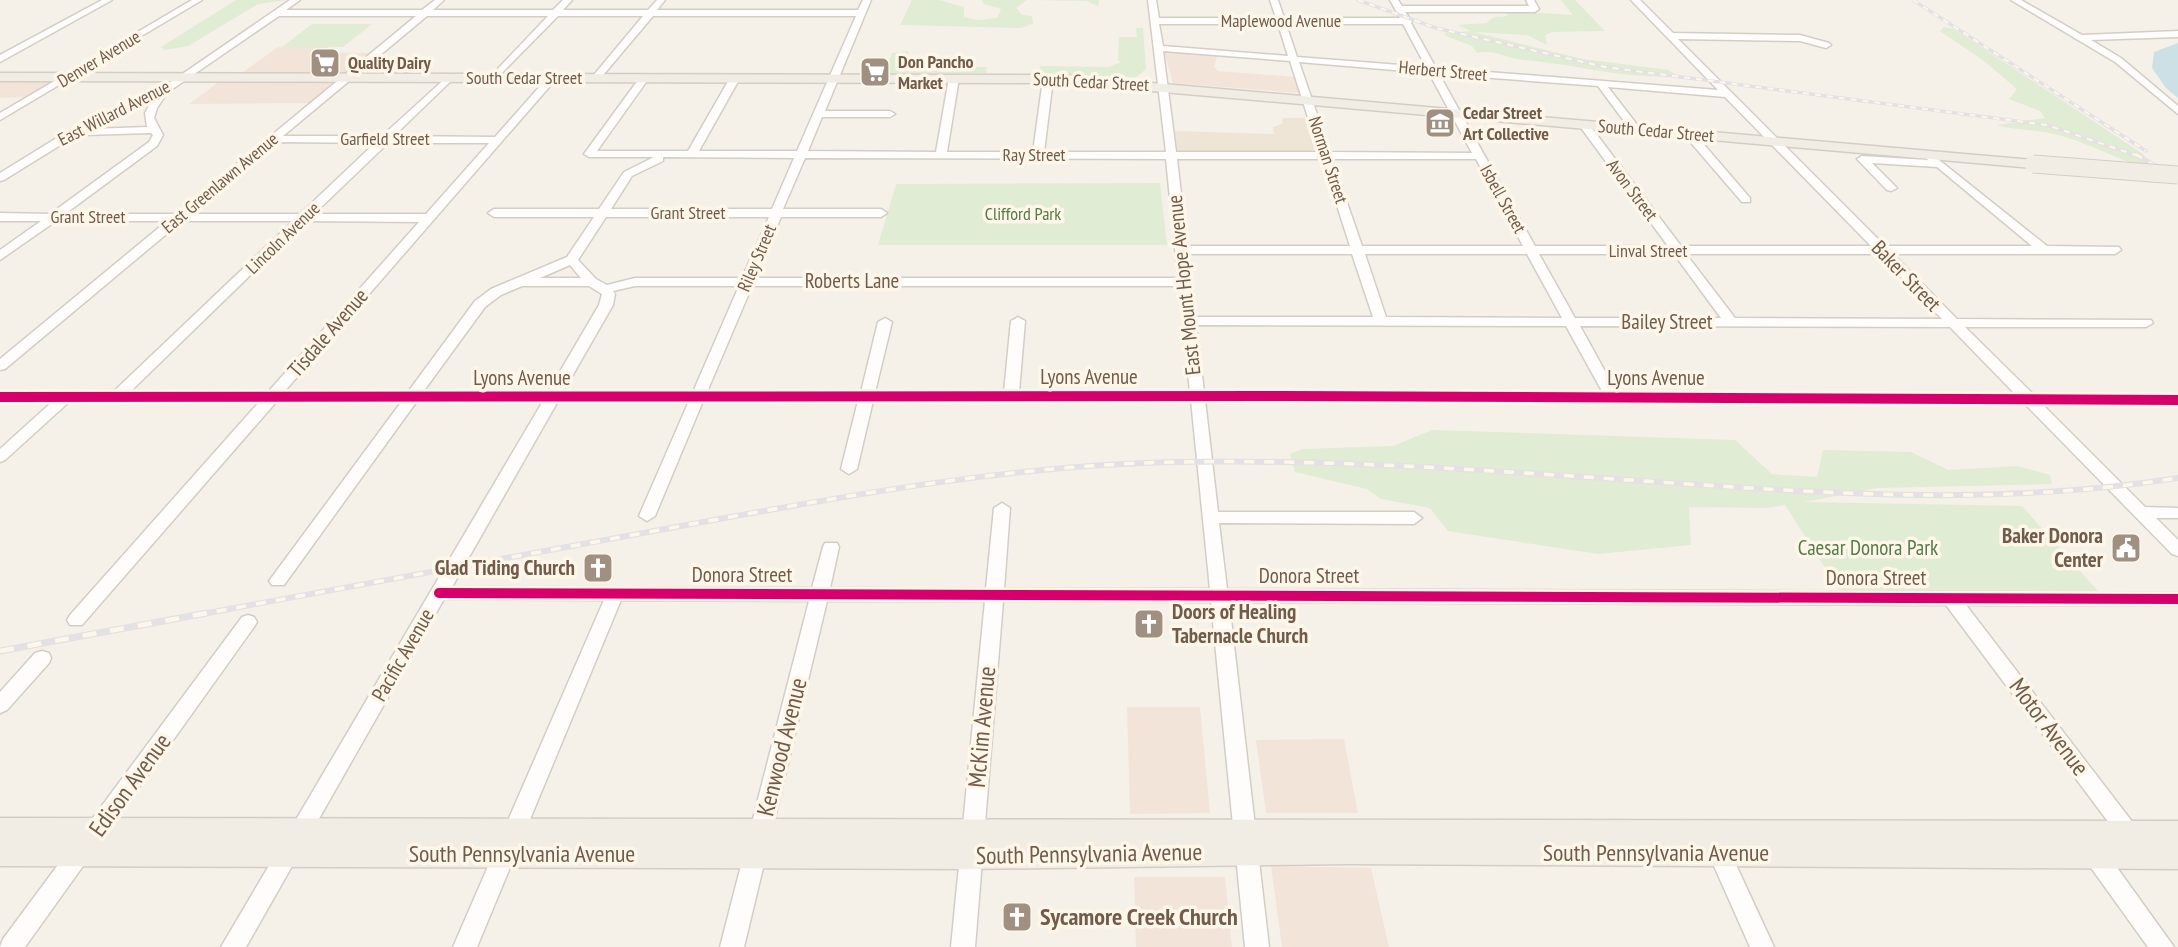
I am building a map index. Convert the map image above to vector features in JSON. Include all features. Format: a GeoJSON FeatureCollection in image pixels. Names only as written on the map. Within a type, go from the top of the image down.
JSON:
{"type":"FeatureCollection","features":[{"type":"Feature","properties":{"kind":"main road","name":"South Cedar Street"},"geometry":{"type":"LineString","coordinates":[[0,77],[1048,79],[1307,99],[1934,159],[2178,175]]}},
{"type":"Feature","properties":{"kind":"main road","name":"South Pennsylvania Avenue"},"geometry":{"type":"LineString","coordinates":[[0,830],[97,830],[293,843]]}},
{"type":"Feature","properties":{"kind":"main road","name":"South Pennsylvania Avenue"},"geometry":{"type":"LineString","coordinates":[[2087,844],[2129,833],[2178,833]]}},
{"type":"Feature","properties":{"kind":"main road","name":"South Pennsylvania Avenue"},"geometry":{"type":"LineString","coordinates":[[0,853],[79,854],[293,843],[971,844],[1246,840],[2087,844],[2147,855],[2178,856]]}},
{"type":"Feature","properties":{"kind":"street"},"geometry":{"type":"LineString","coordinates":[[0,59],[108,0]]}},
{"type":"Feature","properties":{"kind":"street","name":"Denver Avenue"},"geometry":{"type":"LineString","coordinates":[[0,117],[198,0]]}},
{"type":"Feature","properties":{"kind":"street","name":"East Willard Avenue"},"geometry":{"type":"LineString","coordinates":[[0,178],[72,133],[164,90],[296,0]]}},
{"type":"Feature","properties":{"kind":"street","name":"East Greenlawn Avenue"},"geometry":{"type":"LineString","coordinates":[[0,366],[440,0]]}},
{"type":"Feature","properties":{"kind":"street"},"geometry":{"type":"LineString","coordinates":[[494,78],[568,0]]}},
{"type":"Feature","properties":{"kind":"street"},"geometry":{"type":"LineString","coordinates":[[596,78],[661,0]]}},
{"type":"Feature","properties":{"kind":"street","name":"Riley Street"},"geometry":{"type":"LineString","coordinates":[[647,516],[867,0]]}},
{"type":"Feature","properties":{"kind":"street","name":"East Mount Hope Avenue"},"geometry":{"type":"LineString","coordinates":[[1152,0],[1257,947]]}},
{"type":"Feature","properties":{"kind":"street","name":"Norman Street"},"geometry":{"type":"LineString","coordinates":[[1274,0],[1381,321]]}},
{"type":"Feature","properties":{"kind":"street"},"geometry":{"type":"LineString","coordinates":[[1455,0],[1461,9]]}},
{"type":"Feature","properties":{"kind":"street"},"geometry":{"type":"LineString","coordinates":[[1397,5],[1461,9],[1535,9],[1530,0]]}},
{"type":"Feature","properties":{"kind":"street","name":"Baker Street"},"geometry":{"type":"LineString","coordinates":[[1635,0],[2178,550]]}},
{"type":"Feature","properties":{"kind":"street"},"geometry":{"type":"LineString","coordinates":[[2015,0],[2118,60],[2178,111]]}},
{"type":"Feature","properties":{"kind":"street","name":"Isbell Street"},"geometry":{"type":"LineString","coordinates":[[1397,5],[1612,397]]}},
{"type":"Feature","properties":{"kind":"street"},"geometry":{"type":"LineString","coordinates":[[278,13],[862,13]]}},
{"type":"Feature","properties":{"kind":"street","name":"Maplewood Avenue"},"geometry":{"type":"LineString","coordinates":[[1154,21],[1408,21]]}},
{"type":"Feature","properties":{"kind":"street"},"geometry":{"type":"LineString","coordinates":[[2080,38],[2178,34]]}},
{"type":"Feature","properties":{"kind":"street"},"geometry":{"type":"LineString","coordinates":[[1671,36],[1800,38],[1826,45]]}},
{"type":"Feature","properties":{"kind":"street","name":"Herbert Street"},"geometry":{"type":"LineString","coordinates":[[1157,48],[1729,94]]}},
{"type":"Feature","properties":{"kind":"street","name":"Lincoln Avenue"},"geometry":{"type":"LineString","coordinates":[[116,397],[449,78]]}},
{"type":"Feature","properties":{"kind":"street","name":"Tisdale Avenue"},"geometry":{"type":"LineString","coordinates":[[76,620],[552,78]]}},
{"type":"Feature","properties":{"kind":"street","name":"Ray Street"},"geometry":{"type":"LineString","coordinates":[[644,78],[589,154],[1479,156]]}},
{"type":"Feature","properties":{"kind":"street"},"geometry":{"type":"LineString","coordinates":[[691,156],[735,78]]}},
{"type":"Feature","properties":{"kind":"street"},"geometry":{"type":"LineString","coordinates":[[940,156],[954,78]]}},
{"type":"Feature","properties":{"kind":"street"},"geometry":{"type":"LineString","coordinates":[[1038,155],[1048,79]]}},
{"type":"Feature","properties":{"kind":"street"},"geometry":{"type":"LineString","coordinates":[[1601,84],[1636,130]]}},
{"type":"Feature","properties":{"kind":"street"},"geometry":{"type":"LineString","coordinates":[[152,130],[149,113],[164,90]]}},
{"type":"Feature","properties":{"kind":"street"},"geometry":{"type":"LineString","coordinates":[[819,114],[890,114]]}},
{"type":"Feature","properties":{"kind":"street","name":"Avon Street"},"geometry":{"type":"LineString","coordinates":[[1584,125],[1731,322]]}},
{"type":"Feature","properties":{"kind":"street"},"geometry":{"type":"LineString","coordinates":[[0,256],[153,144],[158,135],[152,130],[118,129],[72,133]]}},
{"type":"Feature","properties":{"kind":"street"},"geometry":{"type":"LineString","coordinates":[[1690,135],[1746,200]]}},
{"type":"Feature","properties":{"kind":"street","name":"Garfield Street"},"geometry":{"type":"LineString","coordinates":[[274,139],[496,140]]}},
{"type":"Feature","properties":{"kind":"street"},"geometry":{"type":"LineString","coordinates":[[605,156],[623,165],[628,174]]}},
{"type":"Feature","properties":{"kind":"street"},"geometry":{"type":"LineString","coordinates":[[278,580],[480,304],[496,292],[572,260],[628,174],[671,156]]}},
{"type":"Feature","properties":{"kind":"street"},"geometry":{"type":"LineString","coordinates":[[1891,188],[1862,159],[1934,159],[2043,250]]}},
{"type":"Feature","properties":{"kind":"street","name":"Grant Street"},"geometry":{"type":"LineString","coordinates":[[495,213],[881,213]]}},
{"type":"Feature","properties":{"kind":"street","name":"Grant Street"},"geometry":{"type":"LineString","coordinates":[[0,217],[428,218]]}},
{"type":"Feature","properties":{"kind":"street","name":"Linval Street"},"geometry":{"type":"LineString","coordinates":[[1180,250],[2115,250]]}},
{"type":"Feature","properties":{"kind":"street"},"geometry":{"type":"LineString","coordinates":[[572,260],[598,286]]}},
{"type":"Feature","properties":{"kind":"street","name":"Roberts Lane"},"geometry":{"type":"LineString","coordinates":[[523,282],[598,286],[635,282],[747,281],[1183,282]]}},
{"type":"Feature","properties":{"kind":"street","name":"Pacific Avenue"},"geometry":{"type":"LineString","coordinates":[[233,947],[606,305],[609,294],[598,286]]}},
{"type":"Feature","properties":{"kind":"street"},"geometry":{"type":"LineString","coordinates":[[1011,396],[1018,321]]}},
{"type":"Feature","properties":{"kind":"street","name":"Bailey Street"},"geometry":{"type":"LineString","coordinates":[[1188,321],[2146,323]]}},
{"type":"Feature","properties":{"kind":"street"},"geometry":{"type":"LineString","coordinates":[[849,469],[885,322]]}},
{"type":"Feature","properties":{"kind":"street","name":"Lyons Avenue"},"geometry":{"type":"LineString","coordinates":[[0,397],[1197,396],[2178,400]]}},
{"type":"Feature","properties":{"kind":"street"},"geometry":{"type":"LineString","coordinates":[[0,457],[66,397]]}},
{"type":"Feature","properties":{"kind":"street","name":"McKim Avenue"},"geometry":{"type":"LineString","coordinates":[[963,947],[1002,508]]}},
{"type":"Feature","properties":{"kind":"street"},"geometry":{"type":"LineString","coordinates":[[2141,512],[2178,513]]}},
{"type":"Feature","properties":{"kind":"street"},"geometry":{"type":"LineString","coordinates":[[1210,517],[1414,518]]}},
{"type":"Feature","properties":{"kind":"street","name":"Kenwood Avenue"},"geometry":{"type":"LineString","coordinates":[[732,947],[831,547]]}},
{"type":"Feature","properties":{"kind":"street","name":"Donora Street"},"geometry":{"type":"LineString","coordinates":[[439,593],[2178,599]]}},
{"type":"Feature","properties":{"kind":"street"},"geometry":{"type":"LineString","coordinates":[[465,947],[615,594]]}},
{"type":"Feature","properties":{"kind":"street","name":"Motor Avenue"},"geometry":{"type":"LineString","coordinates":[[1951,598],[2147,855]]}},
{"type":"Feature","properties":{"kind":"street","name":"Edison Avenue"},"geometry":{"type":"LineString","coordinates":[[11,947],[248,622]]}},
{"type":"Feature","properties":{"kind":"street"},"geometry":{"type":"LineString","coordinates":[[0,705],[42,658]]}},
{"type":"Feature","properties":{"kind":"street"},"geometry":{"type":"LineString","coordinates":[[1714,842],[1762,947]]}},
{"type":"Feature","properties":{"kind":"street"},"geometry":{"type":"LineString","coordinates":[[2087,844],[2162,947]]}},
{"type":"Feature","properties":{"kind":"shaded area"},"geometry":{"type":"Polygon","coordinates":[[[2178,43],[2178,98],[2166,88],[2152,68],[2154,52],[2178,43]]]}},
{"type":"Feature","properties":{"kind":"shaded area"},"geometry":{"type":"Polygon","coordinates":[[[278,47],[329,47],[325,52],[370,53],[345,74],[240,74],[278,47]]]}},
{"type":"Feature","properties":{"kind":"shaded area"},"geometry":{"type":"Polygon","coordinates":[[[1164,51],[1218,54],[1214,67],[1218,71],[1295,77],[1299,93],[1173,83],[1164,51]]]}},
{"type":"Feature","properties":{"kind":"shaded area"},"geometry":{"type":"Polygon","coordinates":[[[0,80],[60,80],[30,97],[0,98],[0,80]]]}},
{"type":"Feature","properties":{"kind":"shaded area"},"geometry":{"type":"Polygon","coordinates":[[[220,81],[336,81],[311,103],[189,104],[220,81]]]}},
{"type":"Feature","properties":{"kind":"shaded area"},"geometry":{"type":"Polygon","coordinates":[[[1283,118],[1310,118],[1321,153],[1177,152],[1175,131],[1274,134],[1273,127],[1282,124],[1283,118]]]}},
{"type":"Feature","properties":{"kind":"shaded area"},"geometry":{"type":"Polygon","coordinates":[[[1127,707],[1200,707],[1210,813],[1130,814],[1127,707]]]}},
{"type":"Feature","properties":{"kind":"shaded area"},"geometry":{"type":"Polygon","coordinates":[[[1344,739],[1358,813],[1266,813],[1256,740],[1344,739]]]}},
{"type":"Feature","properties":{"kind":"shaded area"},"geometry":{"type":"Polygon","coordinates":[[[1271,866],[1371,868],[1389,947],[1282,947],[1271,866]]]}},
{"type":"Feature","properties":{"kind":"shaded area"},"geometry":{"type":"Polygon","coordinates":[[[1134,877],[1225,877],[1232,947],[1136,947],[1134,877]]]}},
{"type":"Feature","properties":{"kind":"green space"},"geometry":{"type":"Polygon","coordinates":[[[236,0],[286,0],[258,4],[188,46],[165,50],[161,47],[236,0]]]}},
{"type":"Feature","properties":{"kind":"green space"},"geometry":{"type":"Polygon","coordinates":[[[912,0],[939,0],[964,7],[964,17],[978,20],[997,18],[1001,9],[984,4],[982,0],[1027,0],[1016,8],[1022,15],[1032,16],[1033,24],[1020,28],[900,25],[912,0]]]}},
{"type":"Feature","properties":{"kind":"green space"},"geometry":{"type":"Polygon","coordinates":[[[1027,0],[1099,0],[1098,6],[1087,1],[1027,0]]]}},
{"type":"Feature","properties":{"kind":"green space"},"geometry":{"type":"Polygon","coordinates":[[[1561,0],[1575,0],[1605,31],[1552,32],[1545,35],[1547,45],[1527,35],[1474,32],[1583,59],[1669,70],[1678,76],[1619,74],[1517,59],[1489,52],[1477,53],[1472,46],[1444,33],[1471,31],[1457,25],[1486,23],[1494,17],[1508,16],[1505,11],[1573,15],[1561,0]]]}},
{"type":"Feature","properties":{"kind":"green space"},"geometry":{"type":"Polygon","coordinates":[[[312,24],[372,24],[343,47],[282,47],[312,24]]]}},
{"type":"Feature","properties":{"kind":"green space"},"geometry":{"type":"Polygon","coordinates":[[[1944,27],[1954,29],[2143,154],[2151,165],[2137,165],[2061,136],[1997,125],[2045,118],[2040,111],[2009,99],[2017,89],[1984,61],[1940,31],[1944,27]]]}},
{"type":"Feature","properties":{"kind":"green space"},"geometry":{"type":"Polygon","coordinates":[[[1136,28],[1143,28],[1146,69],[1134,79],[1039,73],[1040,66],[1109,67],[1121,62],[1118,60],[1119,37],[1137,37],[1136,28]]]}},
{"type":"Feature","properties":{"kind":"green space"},"geometry":{"type":"Polygon","coordinates":[[[909,51],[904,67],[962,63],[962,67],[987,67],[986,73],[885,73],[892,53],[909,51]]]}},
{"type":"Feature","properties":{"kind":"green space","name":"Clifford Park"},"geometry":{"type":"Polygon","coordinates":[[[1160,183],[1167,245],[878,245],[896,184],[1160,183]]]}},
{"type":"Feature","properties":{"kind":"green space","name":"Caesar Donora Park"},"geometry":{"type":"Polygon","coordinates":[[[1432,430],[1735,440],[1772,474],[1817,477],[1823,450],[1911,452],[1948,470],[2018,466],[2050,475],[2052,484],[1877,488],[1804,502],[2022,506],[2098,591],[1840,591],[1785,505],[1766,508],[1689,507],[1691,545],[1598,554],[1448,531],[1430,508],[1381,499],[1367,489],[1295,472],[1290,454],[1302,449],[1393,446],[1432,430]]]}},
{"type":"Feature","properties":{"kind":"railway"},"geometry":{"type":"LineString","coordinates":[[1358,0],[1436,28],[1605,67],[2047,125],[2138,156]]}},
{"type":"Feature","properties":{"kind":"railway"},"geometry":{"type":"LineString","coordinates":[[1913,0],[2146,151]]}},
{"type":"Feature","properties":{"kind":"railway"},"geometry":{"type":"LineString","coordinates":[[2135,154],[2178,179]]}},
{"type":"Feature","properties":{"kind":"railway"},"geometry":{"type":"LineString","coordinates":[[197,615],[866,493],[990,476],[1114,464],[1358,464],[1918,495],[2046,492],[2178,478]]}},
{"type":"Feature","properties":{"kind":"railway"},"geometry":{"type":"LineString","coordinates":[[0,651],[207,613]]}},
{"type":"Feature","properties":{"kind":"cycle path"},"geometry":{"type":"LineString","coordinates":[[0,397],[1286,396],[2178,400]]}},
{"type":"Feature","properties":{"kind":"cycle path"},"geometry":{"type":"LineString","coordinates":[[439,593],[2178,599]]}},
{"type":"Feature","properties":{"kind":"place","name":"Quality Dairy"},"geometry":{"type":"Point","coordinates":[325,63]}},
{"type":"Feature","properties":{"kind":"place","name":"Don Pancho Market"},"geometry":{"type":"Point","coordinates":[875,72]}},
{"type":"Feature","properties":{"kind":"place","name":"Cedar Street Art Collective"},"geometry":{"type":"Point","coordinates":[1440,123]}},
{"type":"Feature","properties":{"kind":"place","name":"Baker Donora Center"},"geometry":{"type":"Point","coordinates":[2126,548]}},
{"type":"Feature","properties":{"kind":"place","name":"Glad Tiding Church"},"geometry":{"type":"Point","coordinates":[598,568]}},
{"type":"Feature","properties":{"kind":"place","name":"Doors of Healing Tabernacle Church"},"geometry":{"type":"Point","coordinates":[1149,624]}},
{"type":"Feature","properties":{"kind":"place","name":"Sycamore Creek Church"},"geometry":{"type":"Point","coordinates":[1017,917]}}]}
